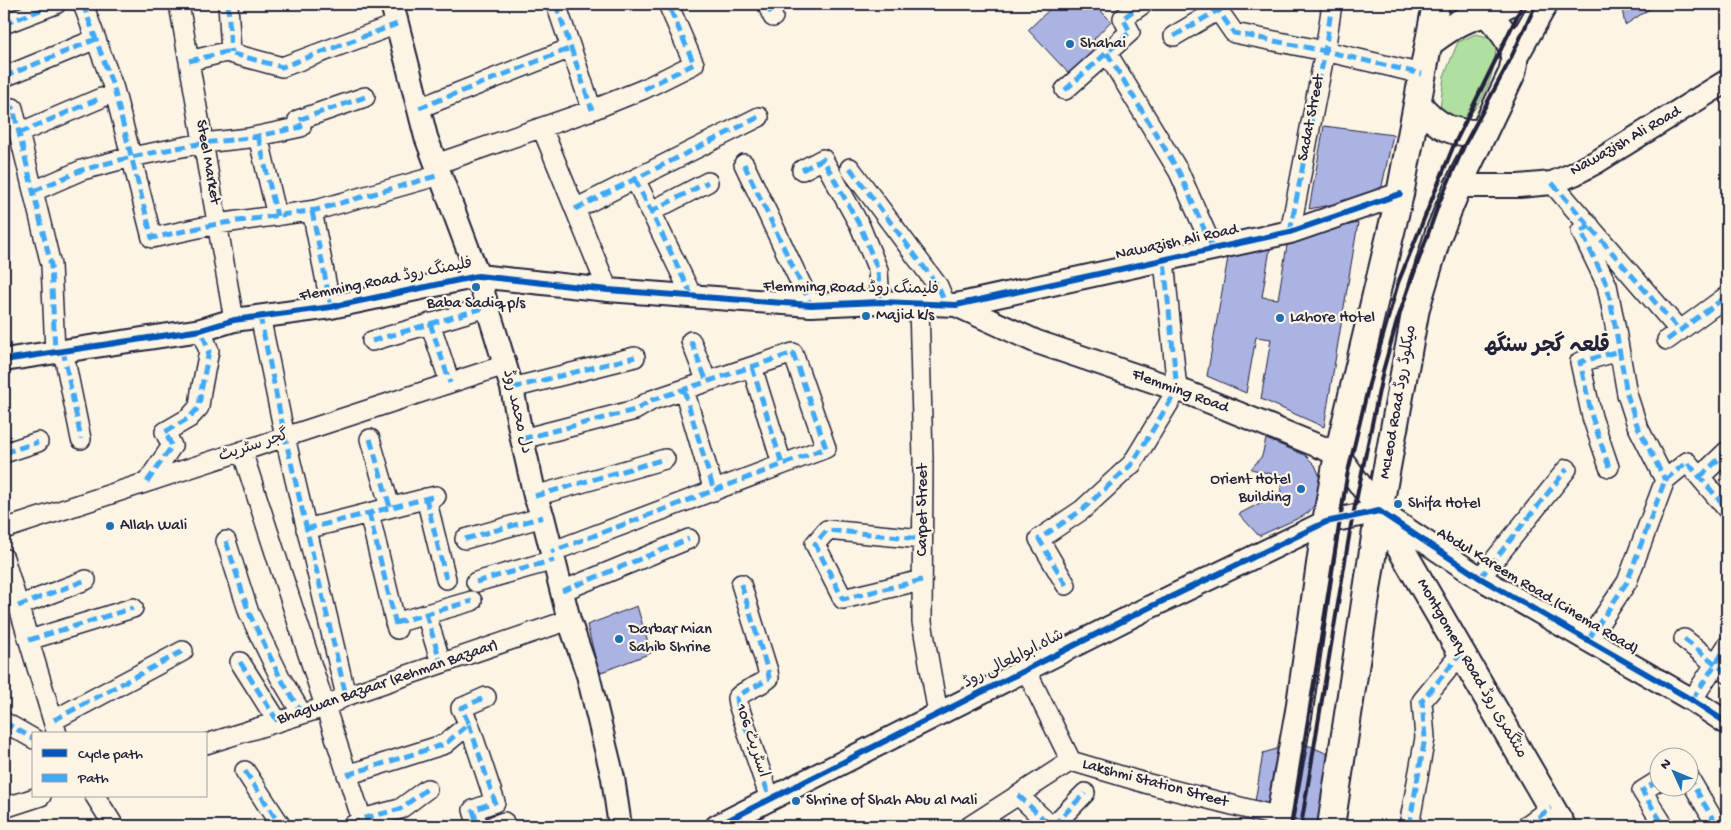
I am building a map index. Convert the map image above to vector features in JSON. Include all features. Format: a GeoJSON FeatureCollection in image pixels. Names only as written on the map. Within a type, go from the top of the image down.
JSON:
{"type":"FeatureCollection","features":[{"type":"Feature","properties":{"kind":"main road"},"geometry":{"type":"LineString","coordinates":[[1279,822],[1299,711],[1326,522],[1338,454],[1400,194],[1436,4]]}},
{"type":"Feature","properties":{"kind":"main road","name":"McLeod Road میکلوڈ روڈ"},"geometry":{"type":"LineString","coordinates":[[1332,826],[1379,511],[1416,308],[1438,235],[1458,186],[1512,73],[1514,57],[1544,4]]}},
{"type":"Feature","properties":{"kind":"main road"},"geometry":{"type":"LineString","coordinates":[[1429,43],[1456,24],[1491,7],[1514,57]]}},
{"type":"Feature","properties":{"kind":"main road"},"geometry":{"type":"LineString","coordinates":[[1418,104],[1430,118],[1446,129],[1464,134],[1483,133]]}},
{"type":"Feature","properties":{"kind":"main road","name":"Montgomery Road منٹگمری روڈ"},"geometry":{"type":"LineString","coordinates":[[1379,511],[1556,817]]}},
{"type":"Feature","properties":{"kind":"street"},"geometry":{"type":"LineString","coordinates":[[4,24],[56,4]]}},
{"type":"Feature","properties":{"kind":"street"},"geometry":{"type":"LineString","coordinates":[[83,4],[114,89],[152,238],[217,224],[312,211],[438,169],[644,89],[694,64],[668,4]]}},
{"type":"Feature","properties":{"kind":"street","name":"Steel Market"},"geometry":{"type":"LineString","coordinates":[[179,4],[234,320]]}},
{"type":"Feature","properties":{"kind":"street"},"geometry":{"type":"LineString","coordinates":[[228,4],[231,53]]}},
{"type":"Feature","properties":{"kind":"street"},"geometry":{"type":"LineString","coordinates":[[556,4],[592,110]]}},
{"type":"Feature","properties":{"kind":"street"},"geometry":{"type":"LineString","coordinates":[[1065,90],[1130,32],[1123,18],[1143,4]]}},
{"type":"Feature","properties":{"kind":"street","name":"Sadat Street"},"geometry":{"type":"LineString","coordinates":[[1290,232],[1325,52],[1332,4]]}},
{"type":"Feature","properties":{"kind":"street"},"geometry":{"type":"LineString","coordinates":[[189,61],[226,52],[282,67],[395,10]]}},
{"type":"Feature","properties":{"kind":"street","name":"دل محمد روڈ"},"geometry":{"type":"LineString","coordinates":[[395,10],[426,137],[478,276],[512,388],[535,496],[543,517],[569,620],[588,675],[613,778],[620,826]]}},
{"type":"Feature","properties":{"kind":"street"},"geometry":{"type":"LineString","coordinates":[[1174,36],[1218,10],[1234,34],[1422,74]]}},
{"type":"Feature","properties":{"kind":"street"},"geometry":{"type":"LineString","coordinates":[[4,77],[96,39]]}},
{"type":"Feature","properties":{"kind":"street"},"geometry":{"type":"LineString","coordinates":[[419,108],[571,48]]}},
{"type":"Feature","properties":{"kind":"street"},"geometry":{"type":"LineString","coordinates":[[1107,53],[1178,172],[1213,249]]}},
{"type":"Feature","properties":{"kind":"street","name":"Nawazish Ali Road"},"geometry":{"type":"LineString","coordinates":[[1458,186],[1519,186],[1552,183],[1598,161],[1727,81]]}},
{"type":"Feature","properties":{"kind":"street"},"geometry":{"type":"LineString","coordinates":[[34,191],[82,170],[131,157],[301,127],[298,120],[365,97]]}},
{"type":"Feature","properties":{"kind":"street"},"geometry":{"type":"LineString","coordinates":[[19,133],[101,98]]}},
{"type":"Feature","properties":{"kind":"street"},"geometry":{"type":"LineString","coordinates":[[5,103],[13,108],[51,265],[59,351],[81,439]]}},
{"type":"Feature","properties":{"kind":"street"},"geometry":{"type":"LineString","coordinates":[[575,209],[759,117]]}},
{"type":"Feature","properties":{"kind":"street"},"geometry":{"type":"LineString","coordinates":[[542,128],[608,290]]}},
{"type":"Feature","properties":{"kind":"street"},"geometry":{"type":"LineString","coordinates":[[258,136],[277,216]]}},
{"type":"Feature","properties":{"kind":"street"},"geometry":{"type":"LineString","coordinates":[[802,170],[823,159],[860,226],[878,270],[880,302]]}},
{"type":"Feature","properties":{"kind":"street"},"geometry":{"type":"LineString","coordinates":[[744,164],[811,305]]}},
{"type":"Feature","properties":{"kind":"street"},"geometry":{"type":"LineString","coordinates":[[850,168],[938,286],[943,298],[949,305]]}},
{"type":"Feature","properties":{"kind":"street"},"geometry":{"type":"LineString","coordinates":[[635,179],[692,296]]}},
{"type":"Feature","properties":{"kind":"street"},"geometry":{"type":"LineString","coordinates":[[650,212],[708,182]]}},
{"type":"Feature","properties":{"kind":"street"},"geometry":{"type":"LineString","coordinates":[[1552,183],[1590,226],[1674,335],[1727,296]]}},
{"type":"Feature","properties":{"kind":"street","name":"Nawazish Ali Road"},"geometry":{"type":"LineString","coordinates":[[949,305],[1290,232],[1400,194]]}},
{"type":"Feature","properties":{"kind":"street"},"geometry":{"type":"LineString","coordinates":[[312,211],[331,307]]}},
{"type":"Feature","properties":{"kind":"street"},"geometry":{"type":"LineString","coordinates":[[1590,226],[1581,231],[1607,285],[1626,394],[1637,425],[1665,480]]}},
{"type":"Feature","properties":{"kind":"street"},"geometry":{"type":"LineString","coordinates":[[1066,586],[1039,539],[1082,510],[1132,464],[1177,390],[1164,260]]}},
{"type":"Feature","properties":{"kind":"street","name":"Flemming Road فلیمنگ روڈ"},"geometry":{"type":"LineString","coordinates":[[4,360],[201,330],[234,320],[331,307],[478,276],[608,290],[811,305],[880,302],[949,305]]}},
{"type":"Feature","properties":{"kind":"street","name":"Carpet Street"},"geometry":{"type":"LineString","coordinates":[[919,304],[923,460],[922,622],[938,714]]}},
{"type":"Feature","properties":{"kind":"street","name":"Flemming Road"},"geometry":{"type":"LineString","coordinates":[[949,305],[1037,342],[1177,390],[1338,454]]}},
{"type":"Feature","properties":{"kind":"street"},"geometry":{"type":"LineString","coordinates":[[372,340],[487,307]]}},
{"type":"Feature","properties":{"kind":"street"},"geometry":{"type":"LineString","coordinates":[[260,316],[285,437],[346,696]]}},
{"type":"Feature","properties":{"kind":"street"},"geometry":{"type":"LineString","coordinates":[[430,324],[450,383]]}},
{"type":"Feature","properties":{"kind":"street"},"geometry":{"type":"LineString","coordinates":[[147,482],[172,446],[165,432],[189,418],[200,407],[201,391],[210,351],[201,330]]}},
{"type":"Feature","properties":{"kind":"street"},"geometry":{"type":"LineString","coordinates":[[691,341],[707,382]]}},
{"type":"Feature","properties":{"kind":"street"},"geometry":{"type":"LineString","coordinates":[[1609,467],[1592,417],[1580,362],[1619,350]]}},
{"type":"Feature","properties":{"kind":"street"},"geometry":{"type":"LineString","coordinates":[[369,513],[396,626],[553,556],[826,448],[793,353],[652,400],[635,410],[522,440]]}},
{"type":"Feature","properties":{"kind":"street"},"geometry":{"type":"LineString","coordinates":[[512,388],[635,358]]}},
{"type":"Feature","properties":{"kind":"street","name":"گجر سٹریٹ"},"geometry":{"type":"LineString","coordinates":[[4,529],[505,365]]}},
{"type":"Feature","properties":{"kind":"street"},"geometry":{"type":"LineString","coordinates":[[752,367],[782,464]]}},
{"type":"Feature","properties":{"kind":"street"},"geometry":{"type":"LineString","coordinates":[[684,390],[714,491]]}},
{"type":"Feature","properties":{"kind":"street"},"geometry":{"type":"LineString","coordinates":[[370,439],[390,507]]}},
{"type":"Feature","properties":{"kind":"street"},"geometry":{"type":"LineString","coordinates":[[4,453],[38,442]]}},
{"type":"Feature","properties":{"kind":"street"},"geometry":{"type":"LineString","coordinates":[[242,451],[347,775],[359,824],[400,808],[428,789]]}},
{"type":"Feature","properties":{"kind":"street"},"geometry":{"type":"LineString","coordinates":[[1700,477],[1727,451]]}},
{"type":"Feature","properties":{"kind":"street"},"geometry":{"type":"LineString","coordinates":[[1326,522],[1379,511],[1338,454]]}},
{"type":"Feature","properties":{"kind":"street"},"geometry":{"type":"LineString","coordinates":[[535,496],[665,459]]}},
{"type":"Feature","properties":{"kind":"street"},"geometry":{"type":"LineString","coordinates":[[1588,640],[1627,582],[1665,480],[1687,462],[1727,509]]}},
{"type":"Feature","properties":{"kind":"street"},"geometry":{"type":"LineString","coordinates":[[1480,578],[1567,469]]}},
{"type":"Feature","properties":{"kind":"street"},"geometry":{"type":"LineString","coordinates":[[306,529],[431,497],[446,579]]}},
{"type":"Feature","properties":{"kind":"street","name":"Abdul Kareem Road (Cinema Road)"},"geometry":{"type":"LineString","coordinates":[[1379,511],[1480,578],[1692,700],[1727,723]]}},
{"type":"Feature","properties":{"kind":"street"},"geometry":{"type":"LineString","coordinates":[[465,539],[543,517]]}},
{"type":"Feature","properties":{"kind":"street","name":"شاہ ابوالمعالی روڈ"},"geometry":{"type":"LineString","coordinates":[[717,826],[1148,608],[1326,522]]}},
{"type":"Feature","properties":{"kind":"street"},"geometry":{"type":"LineString","coordinates":[[922,539],[827,530],[815,544],[843,599],[922,580]]}},
{"type":"Feature","properties":{"kind":"street"},"geometry":{"type":"LineString","coordinates":[[562,591],[689,539]]}},
{"type":"Feature","properties":{"kind":"street"},"geometry":{"type":"LineString","coordinates":[[226,541],[249,613],[280,677],[302,714]]}},
{"type":"Feature","properties":{"kind":"street"},"geometry":{"type":"LineString","coordinates":[[4,558],[56,727],[183,651]]}},
{"type":"Feature","properties":{"kind":"street"},"geometry":{"type":"LineString","coordinates":[[18,606],[86,580]]}},
{"type":"Feature","properties":{"kind":"street","name":"اسٹریٹ 106"},"geometry":{"type":"LineString","coordinates":[[741,584],[768,671],[768,678],[764,683],[741,693],[737,698],[770,799]]}},
{"type":"Feature","properties":{"kind":"street"},"geometry":{"type":"LineString","coordinates":[[29,640],[134,608]]}},
{"type":"Feature","properties":{"kind":"street"},"geometry":{"type":"LineString","coordinates":[[426,614],[442,663]]}},
{"type":"Feature","properties":{"kind":"street","name":"Bhagwan Bazaar (Rehman Bazaar)"},"geometry":{"type":"LineString","coordinates":[[208,743],[325,707],[346,696],[569,620]]}},
{"type":"Feature","properties":{"kind":"street"},"geometry":{"type":"LineString","coordinates":[[1684,639],[1722,669]]}},
{"type":"Feature","properties":{"kind":"street"},"geometry":{"type":"LineString","coordinates":[[1692,700],[1722,669],[1727,646]]}},
{"type":"Feature","properties":{"kind":"street"},"geometry":{"type":"LineString","coordinates":[[1409,826],[1425,738],[1422,701],[1462,652]]}},
{"type":"Feature","properties":{"kind":"street"},"geometry":{"type":"LineString","coordinates":[[240,662],[278,722]]}},
{"type":"Feature","properties":{"kind":"street","name":"Lakshmi Station Street"},"geometry":{"type":"LineString","coordinates":[[1026,670],[1071,761],[1279,822]]}},
{"type":"Feature","properties":{"kind":"street"},"geometry":{"type":"LineString","coordinates":[[478,826],[473,810],[495,802],[469,724],[461,708],[486,697]]}},
{"type":"Feature","properties":{"kind":"street"},"geometry":{"type":"LineString","coordinates":[[4,722],[32,738]]}},
{"type":"Feature","properties":{"kind":"street"},"geometry":{"type":"LineString","coordinates":[[347,775],[445,744],[469,724]]}},
{"type":"Feature","properties":{"kind":"street"},"geometry":{"type":"LineString","coordinates":[[970,826],[1071,761]]}},
{"type":"Feature","properties":{"kind":"street"},"geometry":{"type":"LineString","coordinates":[[245,771],[281,826]]}},
{"type":"Feature","properties":{"kind":"street"},"geometry":{"type":"LineString","coordinates":[[1648,788],[1642,792],[1664,826]]}},
{"type":"Feature","properties":{"kind":"street"},"geometry":{"type":"LineString","coordinates":[[1018,796],[1052,826],[1085,793]]}},
{"type":"Feature","properties":{"kind":"street"},"geometry":{"type":"LineString","coordinates":[[1698,793],[1717,826]]}},
{"type":"Feature","properties":{"kind":"street"},"geometry":{"type":"LineString","coordinates":[[4,808],[35,798]]}},
{"type":"Feature","properties":{"kind":"street"},"geometry":{"type":"LineString","coordinates":[[96,798],[114,826]]}},
{"type":"Feature","properties":{"kind":"street"},"geometry":{"type":"LineString","coordinates":[[1526,826],[1556,817]]}},
{"type":"Feature","properties":{"kind":"street"},"geometry":{"type":"LineString","coordinates":[[493,826],[504,822],[505,826]]}},
{"type":"Feature","properties":{"kind":"green space"},"geometry":{"type":"Polygon","coordinates":[[[1476,34],[1488,37],[1496,46],[1491,78],[1487,88],[1477,106],[1463,123],[1439,118],[1444,76],[1458,42],[1476,34]]]}},
{"type":"Feature","properties":{"kind":"building","name":"Shahai"},"geometry":{"type":"Polygon","coordinates":[[[1055,4],[1094,4],[1111,21],[1094,39],[1103,48],[1072,77],[1028,30],[1055,4]]]}},
{"type":"Feature","properties":{"kind":"building"},"geometry":{"type":"Polygon","coordinates":[[[1621,4],[1657,4],[1625,25],[1621,4]]]}},
{"type":"Feature","properties":{"kind":"building"},"geometry":{"type":"Polygon","coordinates":[[[1324,126],[1393,135],[1380,195],[1309,209],[1324,126]]]}},
{"type":"Feature","properties":{"kind":"building","name":"Lahore Hotel"},"geometry":{"type":"Polygon","coordinates":[[[1358,223],[1324,427],[1261,399],[1271,339],[1256,337],[1246,393],[1207,376],[1229,252],[1271,243],[1262,297],[1278,299],[1288,239],[1358,223]]]}},
{"type":"Feature","properties":{"kind":"building","name":"Orient Hotel Building"},"geometry":{"type":"Polygon","coordinates":[[[1266,439],[1305,455],[1315,465],[1321,479],[1318,500],[1309,512],[1259,536],[1239,514],[1281,492],[1280,476],[1251,469],[1262,456],[1266,439]]]}},
{"type":"Feature","properties":{"kind":"building","name":"Darbar Mian Sahib Shrine"},"geometry":{"type":"Polygon","coordinates":[[[637,606],[651,653],[599,673],[587,625],[637,606]]]}},
{"type":"Feature","properties":{"kind":"building"},"geometry":{"type":"Polygon","coordinates":[[[1300,744],[1310,746],[1343,761],[1332,826],[1251,826],[1263,753],[1300,744]]]}},
{"type":"Feature","properties":{"kind":"railway"},"geometry":{"type":"LineString","coordinates":[[1291,826],[1347,476],[1369,384],[1398,283],[1453,147],[1523,4]]}},
{"type":"Feature","properties":{"kind":"railway"},"geometry":{"type":"LineString","coordinates":[[1301,826],[1351,525],[1383,371],[1397,321],[1439,203],[1465,144],[1509,62],[1536,4]]}},
{"type":"Feature","properties":{"kind":"marked path"},"geometry":{"type":"LineString","coordinates":[[4,24],[56,4]]}},
{"type":"Feature","properties":{"kind":"marked path"},"geometry":{"type":"LineString","coordinates":[[83,4],[114,89],[152,238],[217,224],[316,210],[440,175]]}},
{"type":"Feature","properties":{"kind":"marked path"},"geometry":{"type":"LineString","coordinates":[[228,4],[231,53]]}},
{"type":"Feature","properties":{"kind":"marked path"},"geometry":{"type":"LineString","coordinates":[[392,7],[401,4]]}},
{"type":"Feature","properties":{"kind":"marked path"},"geometry":{"type":"LineString","coordinates":[[556,4],[592,110]]}},
{"type":"Feature","properties":{"kind":"marked path"},"geometry":{"type":"LineString","coordinates":[[644,89],[694,64],[668,4]]}},
{"type":"Feature","properties":{"kind":"marked path"},"geometry":{"type":"LineString","coordinates":[[767,4],[773,17]]}},
{"type":"Feature","properties":{"kind":"marked path"},"geometry":{"type":"LineString","coordinates":[[1065,90],[1130,32],[1123,18],[1143,4]]}},
{"type":"Feature","properties":{"kind":"marked path"},"geometry":{"type":"LineString","coordinates":[[1290,232],[1325,51],[1332,4]]}},
{"type":"Feature","properties":{"kind":"marked path"},"geometry":{"type":"LineString","coordinates":[[1174,36],[1218,10],[1234,33],[1325,51],[1422,74]]}},
{"type":"Feature","properties":{"kind":"marked path"},"geometry":{"type":"LineString","coordinates":[[189,61],[226,52],[282,67],[397,24]]}},
{"type":"Feature","properties":{"kind":"marked path"},"geometry":{"type":"LineString","coordinates":[[4,77],[96,39]]}},
{"type":"Feature","properties":{"kind":"marked path"},"geometry":{"type":"LineString","coordinates":[[419,108],[571,48]]}},
{"type":"Feature","properties":{"kind":"marked path"},"geometry":{"type":"LineString","coordinates":[[1107,53],[1179,172],[1213,249]]}},
{"type":"Feature","properties":{"kind":"marked path"},"geometry":{"type":"LineString","coordinates":[[4,93],[8,108]]}},
{"type":"Feature","properties":{"kind":"marked path"},"geometry":{"type":"LineString","coordinates":[[34,191],[82,170],[131,157],[203,143],[249,138],[301,127],[298,120],[365,97]]}},
{"type":"Feature","properties":{"kind":"marked path"},"geometry":{"type":"LineString","coordinates":[[19,133],[101,98]]}},
{"type":"Feature","properties":{"kind":"marked path"},"geometry":{"type":"LineString","coordinates":[[4,109],[13,108],[51,265],[55,351]]}},
{"type":"Feature","properties":{"kind":"marked path"},"geometry":{"type":"LineString","coordinates":[[575,209],[759,117]]}},
{"type":"Feature","properties":{"kind":"marked path"},"geometry":{"type":"LineString","coordinates":[[258,136],[277,216]]}},
{"type":"Feature","properties":{"kind":"marked path"},"geometry":{"type":"LineString","coordinates":[[802,170],[823,159],[860,226],[878,270],[880,302]]}},
{"type":"Feature","properties":{"kind":"marked path"},"geometry":{"type":"LineString","coordinates":[[744,164],[811,305]]}},
{"type":"Feature","properties":{"kind":"marked path"},"geometry":{"type":"LineString","coordinates":[[850,168],[938,286],[943,298],[943,305]]}},
{"type":"Feature","properties":{"kind":"marked path"},"geometry":{"type":"LineString","coordinates":[[635,179],[692,296]]}},
{"type":"Feature","properties":{"kind":"marked path"},"geometry":{"type":"LineString","coordinates":[[650,212],[708,182]]}},
{"type":"Feature","properties":{"kind":"marked path"},"geometry":{"type":"LineString","coordinates":[[1552,183],[1680,331]]}},
{"type":"Feature","properties":{"kind":"marked path"},"geometry":{"type":"LineString","coordinates":[[312,211],[331,307]]}},
{"type":"Feature","properties":{"kind":"marked path"},"geometry":{"type":"LineString","coordinates":[[1590,226],[1581,231],[1607,285],[1627,394],[1637,425],[1665,480]]}},
{"type":"Feature","properties":{"kind":"marked path"},"geometry":{"type":"LineString","coordinates":[[1066,585],[1039,539],[1082,510],[1132,464],[1177,390],[1164,260]]}},
{"type":"Feature","properties":{"kind":"marked path"},"geometry":{"type":"LineString","coordinates":[[1667,340],[1727,296]]}},
{"type":"Feature","properties":{"kind":"marked path"},"geometry":{"type":"LineString","coordinates":[[372,341],[487,307]]}},
{"type":"Feature","properties":{"kind":"marked path"},"geometry":{"type":"LineString","coordinates":[[260,316],[285,437],[346,696]]}},
{"type":"Feature","properties":{"kind":"marked path"},"geometry":{"type":"LineString","coordinates":[[430,323],[450,383]]}},
{"type":"Feature","properties":{"kind":"marked path"},"geometry":{"type":"LineString","coordinates":[[147,482],[172,446],[165,432],[189,418],[199,407],[209,351],[201,330]]}},
{"type":"Feature","properties":{"kind":"marked path"},"geometry":{"type":"LineString","coordinates":[[691,341],[707,382]]}},
{"type":"Feature","properties":{"kind":"marked path"},"geometry":{"type":"LineString","coordinates":[[63,350],[81,439]]}},
{"type":"Feature","properties":{"kind":"marked path"},"geometry":{"type":"LineString","coordinates":[[1609,467],[1592,417],[1580,362],[1619,351]]}},
{"type":"Feature","properties":{"kind":"marked path"},"geometry":{"type":"LineString","coordinates":[[522,439],[635,410],[652,400],[793,353],[826,448],[551,552]]}},
{"type":"Feature","properties":{"kind":"marked path"},"geometry":{"type":"LineString","coordinates":[[512,388],[635,357]]}},
{"type":"Feature","properties":{"kind":"marked path"},"geometry":{"type":"LineString","coordinates":[[752,367],[782,464]]}},
{"type":"Feature","properties":{"kind":"marked path"},"geometry":{"type":"LineString","coordinates":[[684,390],[714,491]]}},
{"type":"Feature","properties":{"kind":"marked path"},"geometry":{"type":"LineString","coordinates":[[370,439],[390,507]]}},
{"type":"Feature","properties":{"kind":"marked path"},"geometry":{"type":"LineString","coordinates":[[4,453],[38,442]]}},
{"type":"Feature","properties":{"kind":"marked path"},"geometry":{"type":"LineString","coordinates":[[1700,477],[1727,451]]}},
{"type":"Feature","properties":{"kind":"marked path"},"geometry":{"type":"LineString","coordinates":[[535,496],[665,459]]}},
{"type":"Feature","properties":{"kind":"marked path"},"geometry":{"type":"LineString","coordinates":[[1665,480],[1687,462],[1727,509]]}},
{"type":"Feature","properties":{"kind":"marked path"},"geometry":{"type":"LineString","coordinates":[[1480,578],[1567,469]]}},
{"type":"Feature","properties":{"kind":"marked path"},"geometry":{"type":"LineString","coordinates":[[1588,640],[1627,582],[1665,480]]}},
{"type":"Feature","properties":{"kind":"marked path"},"geometry":{"type":"LineString","coordinates":[[306,529],[436,496]]}},
{"type":"Feature","properties":{"kind":"marked path"},"geometry":{"type":"LineString","coordinates":[[426,498],[446,579]]}},
{"type":"Feature","properties":{"kind":"marked path"},"geometry":{"type":"LineString","coordinates":[[369,513],[397,629]]}},
{"type":"Feature","properties":{"kind":"marked path"},"geometry":{"type":"LineString","coordinates":[[465,539],[543,517]]}},
{"type":"Feature","properties":{"kind":"marked path"},"geometry":{"type":"LineString","coordinates":[[922,539],[827,530],[815,544],[843,599],[922,580]]}},
{"type":"Feature","properties":{"kind":"marked path"},"geometry":{"type":"LineString","coordinates":[[562,591],[689,539]]}},
{"type":"Feature","properties":{"kind":"marked path"},"geometry":{"type":"LineString","coordinates":[[226,541],[249,613],[280,677],[302,714]]}},
{"type":"Feature","properties":{"kind":"marked path"},"geometry":{"type":"LineString","coordinates":[[476,582],[554,560]]}},
{"type":"Feature","properties":{"kind":"marked path"},"geometry":{"type":"LineString","coordinates":[[18,606],[86,580]]}},
{"type":"Feature","properties":{"kind":"marked path"},"geometry":{"type":"LineString","coordinates":[[741,584],[769,678],[737,698],[770,799]]}},
{"type":"Feature","properties":{"kind":"marked path"},"geometry":{"type":"LineString","coordinates":[[395,623],[472,601]]}},
{"type":"Feature","properties":{"kind":"marked path"},"geometry":{"type":"LineString","coordinates":[[29,640],[133,608]]}},
{"type":"Feature","properties":{"kind":"marked path"},"geometry":{"type":"LineString","coordinates":[[426,614],[441,663]]}},
{"type":"Feature","properties":{"kind":"marked path"},"geometry":{"type":"LineString","coordinates":[[1684,639],[1727,673]]}},
{"type":"Feature","properties":{"kind":"marked path"},"geometry":{"type":"LineString","coordinates":[[1692,700],[1727,646]]}},
{"type":"Feature","properties":{"kind":"marked path"},"geometry":{"type":"LineString","coordinates":[[54,720],[183,651]]}},
{"type":"Feature","properties":{"kind":"marked path"},"geometry":{"type":"LineString","coordinates":[[1409,826],[1425,738],[1422,701],[1462,652]]}},
{"type":"Feature","properties":{"kind":"marked path"},"geometry":{"type":"LineString","coordinates":[[240,662],[278,722]]}},
{"type":"Feature","properties":{"kind":"marked path"},"geometry":{"type":"LineString","coordinates":[[347,775],[445,744],[469,724],[461,708],[486,697]]}},
{"type":"Feature","properties":{"kind":"marked path"},"geometry":{"type":"LineString","coordinates":[[4,722],[32,738]]}},
{"type":"Feature","properties":{"kind":"marked path"},"geometry":{"type":"LineString","coordinates":[[469,724],[495,802],[473,810],[478,826]]}},
{"type":"Feature","properties":{"kind":"marked path"},"geometry":{"type":"LineString","coordinates":[[245,771],[281,826]]}},
{"type":"Feature","properties":{"kind":"marked path"},"geometry":{"type":"LineString","coordinates":[[1648,787],[1642,791],[1664,826]]}},
{"type":"Feature","properties":{"kind":"marked path"},"geometry":{"type":"LineString","coordinates":[[351,826],[362,819],[400,809],[427,789]]}},
{"type":"Feature","properties":{"kind":"marked path"},"geometry":{"type":"LineString","coordinates":[[1053,826],[1085,793]]}},
{"type":"Feature","properties":{"kind":"marked path"},"geometry":{"type":"LineString","coordinates":[[1698,793],[1717,826]]}},
{"type":"Feature","properties":{"kind":"marked path"},"geometry":{"type":"LineString","coordinates":[[1018,795],[1051,826]]}},
{"type":"Feature","properties":{"kind":"marked path"},"geometry":{"type":"LineString","coordinates":[[1526,826],[1551,808]]}},
{"type":"Feature","properties":{"kind":"marked path"},"geometry":{"type":"LineString","coordinates":[[493,826],[504,822],[505,826]]}},
{"type":"Feature","properties":{"kind":"cycle path"},"geometry":{"type":"LineString","coordinates":[[4,360],[201,330],[234,320],[331,307],[478,276],[608,290],[811,305],[880,302],[956,305],[1290,232],[1400,194]]}},
{"type":"Feature","properties":{"kind":"cycle path"},"geometry":{"type":"LineString","coordinates":[[717,826],[1148,608],[1326,522],[1379,511],[1480,578],[1692,700],[1727,723]]}},
{"type":"Feature","properties":{"kind":"place","name":"Shahai"},"geometry":{"type":"Point","coordinates":[1070,44]}},
{"type":"Feature","properties":{"kind":"place","name":"Baba Sadiq p/s"},"geometry":{"type":"Point","coordinates":[476,287]}},
{"type":"Feature","properties":{"kind":"place","name":"Majid k/s"},"geometry":{"type":"Point","coordinates":[866,316]}},
{"type":"Feature","properties":{"kind":"place","name":"Lahore Hotel"},"geometry":{"type":"Point","coordinates":[1280,318]}},
{"type":"Feature","properties":{"kind":"place","name":"Orient Hotel Building"},"geometry":{"type":"Point","coordinates":[1301,489]}},
{"type":"Feature","properties":{"kind":"place","name":"Shifa Hotel"},"geometry":{"type":"Point","coordinates":[1398,504]}},
{"type":"Feature","properties":{"kind":"place","name":"Allah Wali"},"geometry":{"type":"Point","coordinates":[110,526]}},
{"type":"Feature","properties":{"kind":"place","name":"Darbar Mian Sahib Shrine"},"geometry":{"type":"Point","coordinates":[619,639]}},
{"type":"Feature","properties":{"kind":"place","name":"Shrine of Shah Abu al Mali"},"geometry":{"type":"Point","coordinates":[796,801]}},
{"type":"Feature","properties":{"kind":"district","name":"قلعہ گجر سنگھ"},"geometry":{"type":"Point","coordinates":[1547,347]}}]}
